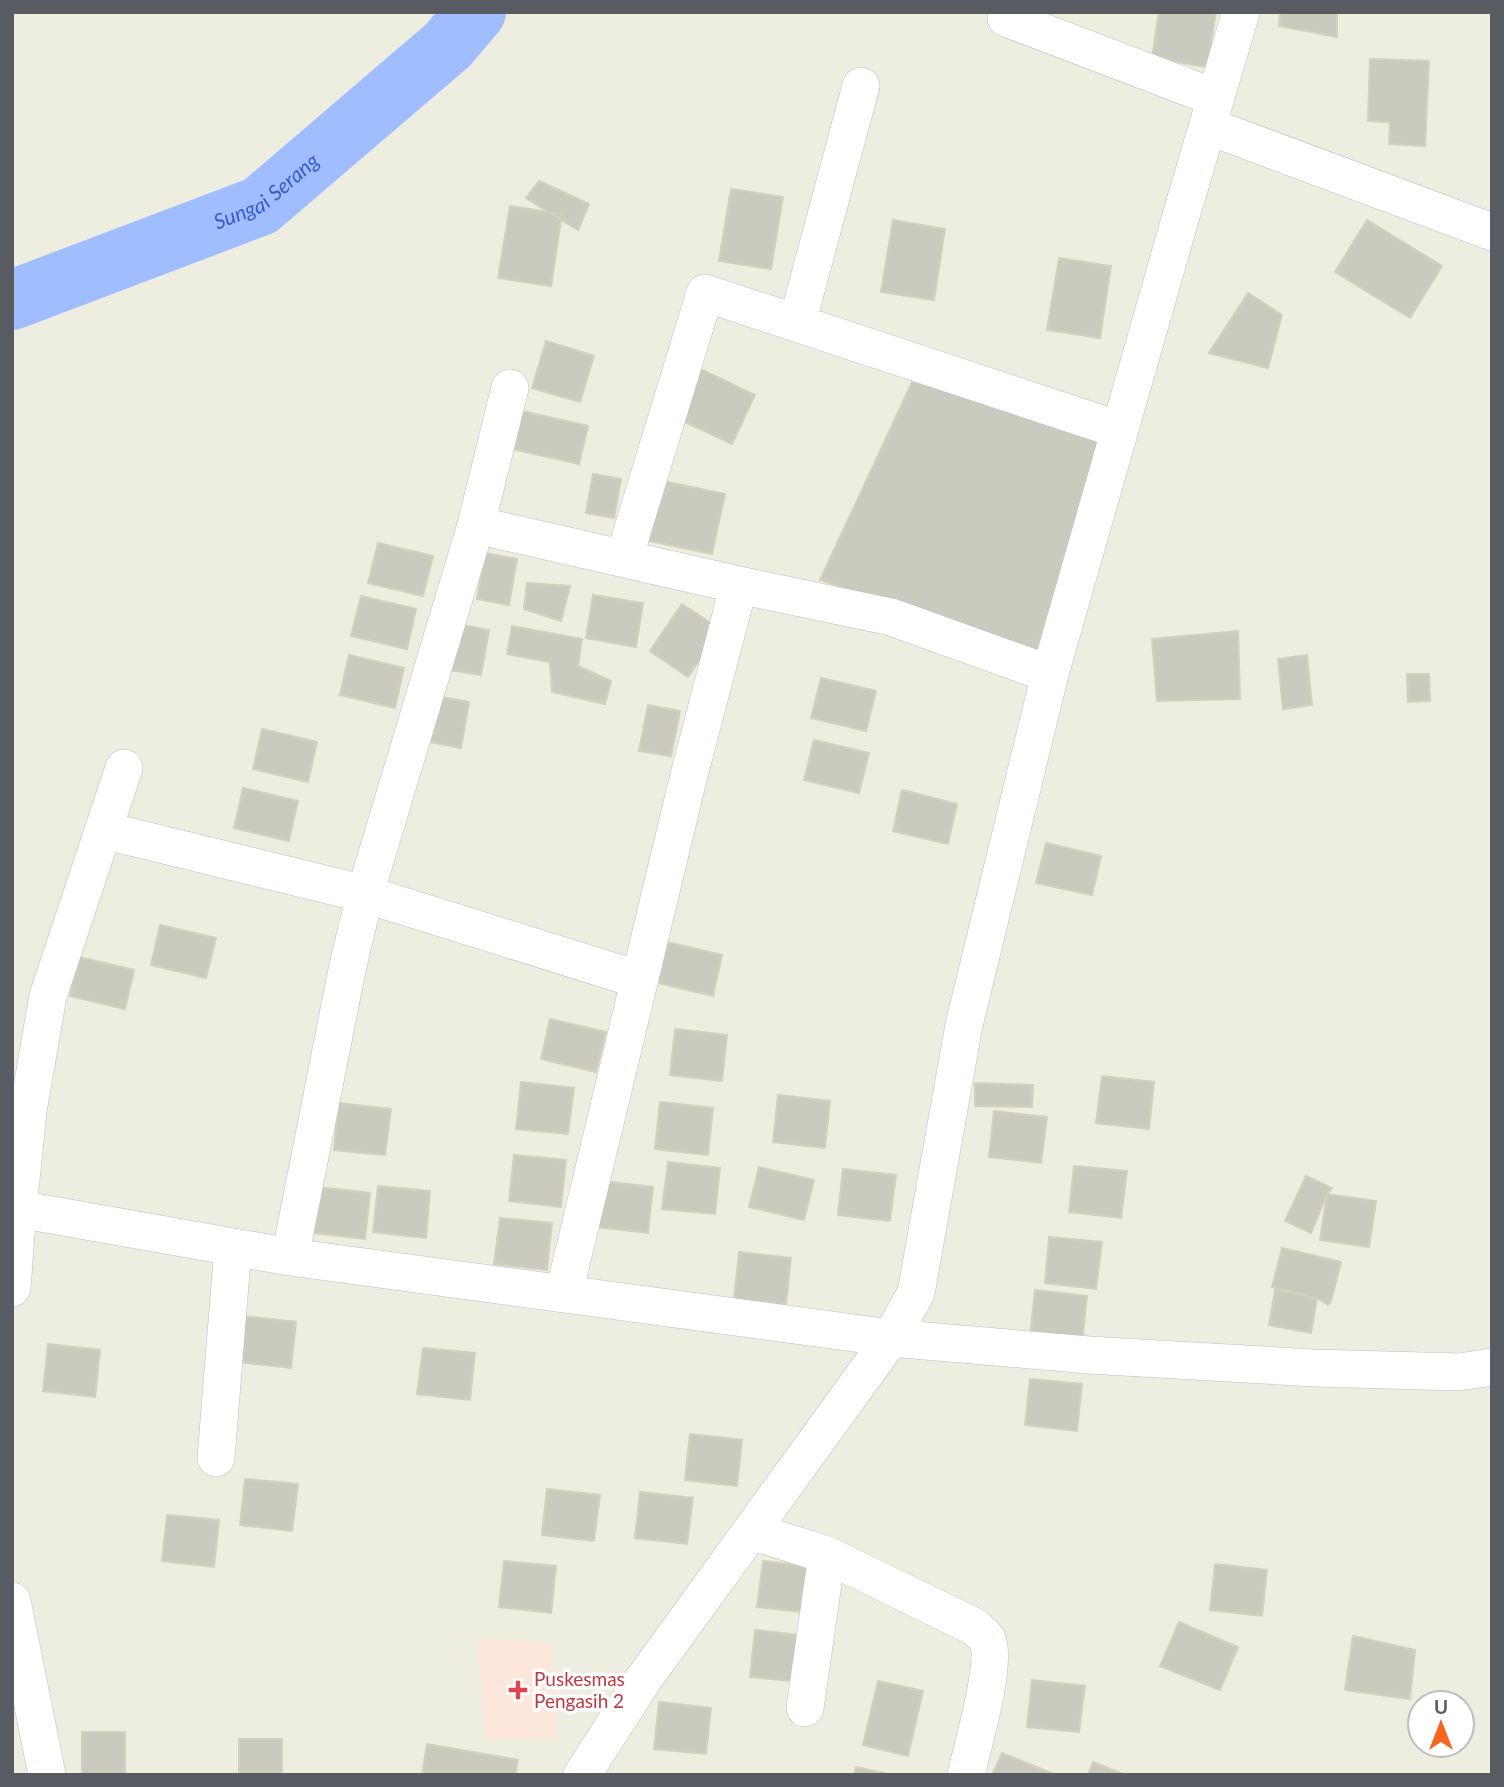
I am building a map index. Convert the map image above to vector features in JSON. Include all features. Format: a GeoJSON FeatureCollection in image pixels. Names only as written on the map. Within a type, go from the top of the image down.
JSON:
{"type":"FeatureCollection","features":[{"type":"Feature","properties":{"kind":"street"},"geometry":{"type":"LineString","coordinates":[[582,1775],[643,1680],[891,1338],[916,1293],[964,1025],[1051,674],[1241,12]]}},
{"type":"Feature","properties":{"kind":"street"},"geometry":{"type":"LineString","coordinates":[[1006,18],[1212,112],[1492,232]]}},
{"type":"Feature","properties":{"kind":"street"},"geometry":{"type":"LineString","coordinates":[[797,323],[861,86]]}},
{"type":"Feature","properties":{"kind":"street"},"geometry":{"type":"LineString","coordinates":[[624,558],[705,293],[1120,430]]}},
{"type":"Feature","properties":{"kind":"street"},"geometry":{"type":"LineString","coordinates":[[290,1256],[346,970],[365,894],[476,525],[510,388]]}},
{"type":"Feature","properties":{"kind":"street"},"geometry":{"type":"LineString","coordinates":[[476,525],[891,617],[1051,674]]}},
{"type":"Feature","properties":{"kind":"street"},"geometry":{"type":"LineString","coordinates":[[564,1293],[689,775],[739,585]]}},
{"type":"Feature","properties":{"kind":"street"},"geometry":{"type":"LineString","coordinates":[[12,1288],[28,1111],[48,996],[124,768]]}},
{"type":"Feature","properties":{"kind":"street"},"geometry":{"type":"LineString","coordinates":[[103,830],[365,894],[640,980]]}},
{"type":"Feature","properties":{"kind":"street"},"geometry":{"type":"LineString","coordinates":[[18,1209],[290,1256],[891,1338],[1089,1355],[1314,1368],[1459,1372],[1492,1367]]}},
{"type":"Feature","properties":{"kind":"street"},"geometry":{"type":"LineString","coordinates":[[216,1458],[233,1247]]}},
{"type":"Feature","properties":{"kind":"street"},"geometry":{"type":"LineString","coordinates":[[751,1531],[827,1555],[975,1627],[987,1639],[988,1675],[966,1775]]}},
{"type":"Feature","properties":{"kind":"street"},"geometry":{"type":"LineString","coordinates":[[805,1708],[827,1555]]}},
{"type":"Feature","properties":{"kind":"street"},"geometry":{"type":"LineString","coordinates":[[12,1601],[47,1775]]}},
{"type":"Feature","properties":{"kind":"shaded area","name":"Puskesmas Pengasih 2"},"geometry":{"type":"Polygon","coordinates":[[[478,1638],[551,1643],[556,1738],[485,1740],[478,1638]]]}},
{"type":"Feature","properties":{"kind":"building"},"geometry":{"type":"Polygon","coordinates":[[[1159,12],[1216,12],[1207,67],[1152,58],[1159,12]]]}},
{"type":"Feature","properties":{"kind":"building"},"geometry":{"type":"Polygon","coordinates":[[[1280,12],[1337,12],[1337,37],[1279,26],[1280,12]]]}},
{"type":"Feature","properties":{"kind":"building"},"geometry":{"type":"Polygon","coordinates":[[[1370,59],[1429,61],[1425,146],[1389,144],[1390,122],[1368,121],[1370,59]]]}},
{"type":"Feature","properties":{"kind":"building"},"geometry":{"type":"Polygon","coordinates":[[[539,181],[589,204],[578,230],[526,198],[539,181]]]}},
{"type":"Feature","properties":{"kind":"building"},"geometry":{"type":"Polygon","coordinates":[[[731,189],[783,197],[771,269],[719,261],[731,189]]]}},
{"type":"Feature","properties":{"kind":"building"},"geometry":{"type":"Polygon","coordinates":[[[510,206],[562,214],[551,286],[498,278],[510,206]]]}},
{"type":"Feature","properties":{"kind":"building"},"geometry":{"type":"Polygon","coordinates":[[[893,220],[945,229],[934,300],[881,292],[893,220]]]}},
{"type":"Feature","properties":{"kind":"building"},"geometry":{"type":"Polygon","coordinates":[[[1367,220],[1442,266],[1410,318],[1335,272],[1367,220]]]}},
{"type":"Feature","properties":{"kind":"building"},"geometry":{"type":"Polygon","coordinates":[[[1059,258],[1111,266],[1100,338],[1047,330],[1059,258]]]}},
{"type":"Feature","properties":{"kind":"building"},"geometry":{"type":"Polygon","coordinates":[[[1248,293],[1282,315],[1268,368],[1209,353],[1248,293]]]}},
{"type":"Feature","properties":{"kind":"building"},"geometry":{"type":"Polygon","coordinates":[[[546,341],[594,356],[580,402],[532,388],[546,341]]]}},
{"type":"Feature","properties":{"kind":"building"},"geometry":{"type":"Polygon","coordinates":[[[696,367],[755,395],[732,444],[672,416],[696,367]]]}},
{"type":"Feature","properties":{"kind":"building"},"geometry":{"type":"Polygon","coordinates":[[[915,376],[1100,438],[1037,650],[820,580],[915,376]]]}},
{"type":"Feature","properties":{"kind":"building"},"geometry":{"type":"Polygon","coordinates":[[[522,411],[588,426],[579,464],[512,449],[522,411]]]}},
{"type":"Feature","properties":{"kind":"building"},"geometry":{"type":"Polygon","coordinates":[[[593,474],[621,479],[614,518],[586,513],[593,474]]]}},
{"type":"Feature","properties":{"kind":"building"},"geometry":{"type":"Polygon","coordinates":[[[658,480],[725,494],[712,554],[645,540],[658,480]]]}},
{"type":"Feature","properties":{"kind":"building"},"geometry":{"type":"Polygon","coordinates":[[[378,543],[433,556],[423,596],[368,583],[378,543]]]}},
{"type":"Feature","properties":{"kind":"building"},"geometry":{"type":"Polygon","coordinates":[[[485,553],[517,559],[509,605],[477,599],[485,553]]]}},
{"type":"Feature","properties":{"kind":"building"},"geometry":{"type":"Polygon","coordinates":[[[527,583],[570,586],[561,621],[524,609],[527,583]]]}},
{"type":"Feature","properties":{"kind":"building"},"geometry":{"type":"Polygon","coordinates":[[[593,595],[643,603],[636,647],[586,638],[593,595]]]}},
{"type":"Feature","properties":{"kind":"building"},"geometry":{"type":"Polygon","coordinates":[[[361,596],[416,609],[407,649],[351,636],[361,596]]]}},
{"type":"Feature","properties":{"kind":"building"},"geometry":{"type":"Polygon","coordinates":[[[682,604],[720,629],[688,677],[650,651],[682,604]]]}},
{"type":"Feature","properties":{"kind":"building"},"geometry":{"type":"Polygon","coordinates":[[[457,624],[489,630],[481,675],[449,670],[457,624]]]}},
{"type":"Feature","properties":{"kind":"building"},"geometry":{"type":"Polygon","coordinates":[[[512,626],[582,639],[578,666],[611,681],[605,704],[552,692],[550,662],[507,654],[512,626]]]}},
{"type":"Feature","properties":{"kind":"building"},"geometry":{"type":"Polygon","coordinates":[[[1238,631],[1240,699],[1157,701],[1152,639],[1238,631]]]}},
{"type":"Feature","properties":{"kind":"building"},"geometry":{"type":"Polygon","coordinates":[[[349,655],[404,668],[395,708],[340,695],[349,655]]]}},
{"type":"Feature","properties":{"kind":"building"},"geometry":{"type":"Polygon","coordinates":[[[1307,655],[1312,705],[1283,709],[1278,659],[1307,655]]]}},
{"type":"Feature","properties":{"kind":"building"},"geometry":{"type":"Polygon","coordinates":[[[1407,674],[1429,674],[1430,701],[1408,702],[1407,674]]]}},
{"type":"Feature","properties":{"kind":"building"},"geometry":{"type":"Polygon","coordinates":[[[821,678],[876,691],[866,731],[811,718],[821,678]]]}},
{"type":"Feature","properties":{"kind":"building"},"geometry":{"type":"Polygon","coordinates":[[[437,696],[469,702],[461,748],[429,742],[437,696]]]}},
{"type":"Feature","properties":{"kind":"building"},"geometry":{"type":"Polygon","coordinates":[[[648,705],[680,711],[671,756],[639,751],[648,705]]]}},
{"type":"Feature","properties":{"kind":"building"},"geometry":{"type":"Polygon","coordinates":[[[262,729],[317,742],[308,782],[253,769],[262,729]]]}},
{"type":"Feature","properties":{"kind":"building"},"geometry":{"type":"Polygon","coordinates":[[[814,740],[869,753],[859,793],[804,780],[814,740]]]}},
{"type":"Feature","properties":{"kind":"building"},"geometry":{"type":"Polygon","coordinates":[[[243,788],[298,801],[289,841],[234,828],[243,788]]]}},
{"type":"Feature","properties":{"kind":"building"},"geometry":{"type":"Polygon","coordinates":[[[902,790],[957,804],[948,844],[893,831],[902,790]]]}},
{"type":"Feature","properties":{"kind":"building"},"geometry":{"type":"Polygon","coordinates":[[[1046,843],[1101,856],[1092,895],[1036,883],[1046,843]]]}},
{"type":"Feature","properties":{"kind":"building"},"geometry":{"type":"Polygon","coordinates":[[[160,925],[216,938],[206,978],[151,965],[160,925]]]}},
{"type":"Feature","properties":{"kind":"building"},"geometry":{"type":"Polygon","coordinates":[[[667,942],[722,955],[713,996],[658,983],[667,942]]]}},
{"type":"Feature","properties":{"kind":"building"},"geometry":{"type":"Polygon","coordinates":[[[79,957],[134,970],[125,1009],[70,996],[79,957]]]}},
{"type":"Feature","properties":{"kind":"building"},"geometry":{"type":"Polygon","coordinates":[[[550,1019],[606,1032],[596,1072],[541,1059],[550,1019]]]}},
{"type":"Feature","properties":{"kind":"building"},"geometry":{"type":"Polygon","coordinates":[[[675,1029],[727,1035],[722,1081],[670,1075],[675,1029]]]}},
{"type":"Feature","properties":{"kind":"building"},"geometry":{"type":"Polygon","coordinates":[[[1102,1076],[1154,1082],[1149,1129],[1096,1123],[1102,1076]]]}},
{"type":"Feature","properties":{"kind":"building"},"geometry":{"type":"Polygon","coordinates":[[[521,1082],[574,1088],[568,1134],[516,1129],[521,1082]]]}},
{"type":"Feature","properties":{"kind":"building"},"geometry":{"type":"Polygon","coordinates":[[[975,1083],[1033,1085],[1032,1107],[975,1106],[975,1083]]]}},
{"type":"Feature","properties":{"kind":"building"},"geometry":{"type":"Polygon","coordinates":[[[778,1095],[830,1101],[825,1148],[773,1142],[778,1095]]]}},
{"type":"Feature","properties":{"kind":"building"},"geometry":{"type":"Polygon","coordinates":[[[660,1102],[713,1108],[708,1155],[655,1149],[660,1102]]]}},
{"type":"Feature","properties":{"kind":"building"},"geometry":{"type":"Polygon","coordinates":[[[338,1103],[391,1109],[385,1155],[334,1150],[338,1103]]]}},
{"type":"Feature","properties":{"kind":"building"},"geometry":{"type":"Polygon","coordinates":[[[994,1111],[1047,1117],[1041,1163],[989,1157],[994,1111]]]}},
{"type":"Feature","properties":{"kind":"building"},"geometry":{"type":"Polygon","coordinates":[[[514,1155],[566,1160],[561,1207],[509,1201],[514,1155]]]}},
{"type":"Feature","properties":{"kind":"building"},"geometry":{"type":"Polygon","coordinates":[[[668,1162],[720,1168],[715,1214],[662,1209],[668,1162]]]}},
{"type":"Feature","properties":{"kind":"building"},"geometry":{"type":"Polygon","coordinates":[[[1074,1166],[1127,1171],[1121,1218],[1069,1212],[1074,1166]]]}},
{"type":"Feature","properties":{"kind":"building"},"geometry":{"type":"Polygon","coordinates":[[[759,1167],[814,1180],[804,1220],[749,1207],[759,1167]]]}},
{"type":"Feature","properties":{"kind":"building"},"geometry":{"type":"Polygon","coordinates":[[[843,1169],[896,1175],[890,1221],[838,1215],[843,1169]]]}},
{"type":"Feature","properties":{"kind":"building"},"geometry":{"type":"Polygon","coordinates":[[[1306,1176],[1332,1188],[1311,1233],[1285,1221],[1306,1176]]]}},
{"type":"Feature","properties":{"kind":"building"},"geometry":{"type":"Polygon","coordinates":[[[601,1181],[653,1187],[648,1233],[596,1227],[601,1181]]]}},
{"type":"Feature","properties":{"kind":"building"},"geometry":{"type":"Polygon","coordinates":[[[378,1186],[430,1191],[426,1238],[373,1232],[378,1186]]]}},
{"type":"Feature","properties":{"kind":"building"},"geometry":{"type":"Polygon","coordinates":[[[318,1187],[370,1193],[365,1239],[313,1233],[318,1187]]]}},
{"type":"Feature","properties":{"kind":"building"},"geometry":{"type":"Polygon","coordinates":[[[1327,1194],[1376,1201],[1369,1247],[1320,1240],[1327,1194]]]}},
{"type":"Feature","properties":{"kind":"building"},"geometry":{"type":"Polygon","coordinates":[[[500,1218],[552,1223],[547,1270],[494,1264],[500,1218]]]}},
{"type":"Feature","properties":{"kind":"building"},"geometry":{"type":"Polygon","coordinates":[[[1049,1237],[1102,1242],[1096,1289],[1045,1283],[1049,1237]]]}},
{"type":"Feature","properties":{"kind":"building"},"geometry":{"type":"Polygon","coordinates":[[[1282,1248],[1341,1262],[1328,1305],[1317,1298],[1272,1287],[1282,1248]]]}},
{"type":"Feature","properties":{"kind":"building"},"geometry":{"type":"Polygon","coordinates":[[[739,1252],[791,1258],[786,1304],[734,1299],[739,1252]]]}},
{"type":"Feature","properties":{"kind":"building"},"geometry":{"type":"Polygon","coordinates":[[[1035,1290],[1087,1296],[1082,1343],[1030,1337],[1035,1290]]]}},
{"type":"Feature","properties":{"kind":"building"},"geometry":{"type":"Polygon","coordinates":[[[1275,1290],[1317,1298],[1311,1333],[1269,1325],[1275,1290]]]}},
{"type":"Feature","properties":{"kind":"building"},"geometry":{"type":"Polygon","coordinates":[[[244,1316],[296,1322],[291,1368],[239,1362],[244,1316]]]}},
{"type":"Feature","properties":{"kind":"building"},"geometry":{"type":"Polygon","coordinates":[[[48,1344],[100,1350],[95,1397],[43,1391],[48,1344]]]}},
{"type":"Feature","properties":{"kind":"building"},"geometry":{"type":"Polygon","coordinates":[[[423,1348],[475,1353],[470,1400],[417,1394],[423,1348]]]}},
{"type":"Feature","properties":{"kind":"building"},"geometry":{"type":"Polygon","coordinates":[[[1030,1379],[1082,1384],[1077,1431],[1025,1425],[1030,1379]]]}},
{"type":"Feature","properties":{"kind":"building"},"geometry":{"type":"Polygon","coordinates":[[[690,1434],[742,1440],[737,1486],[685,1480],[690,1434]]]}},
{"type":"Feature","properties":{"kind":"building"},"geometry":{"type":"Polygon","coordinates":[[[245,1479],[298,1484],[292,1531],[240,1525],[245,1479]]]}},
{"type":"Feature","properties":{"kind":"building"},"geometry":{"type":"Polygon","coordinates":[[[547,1489],[600,1495],[594,1541],[542,1535],[547,1489]]]}},
{"type":"Feature","properties":{"kind":"building"},"geometry":{"type":"Polygon","coordinates":[[[640,1492],[693,1498],[687,1544],[635,1538],[640,1492]]]}},
{"type":"Feature","properties":{"kind":"building"},"geometry":{"type":"Polygon","coordinates":[[[167,1515],[219,1520],[214,1567],[162,1561],[167,1515]]]}},
{"type":"Feature","properties":{"kind":"building"},"geometry":{"type":"Polygon","coordinates":[[[504,1561],[556,1566],[551,1613],[499,1607],[504,1561]]]}},
{"type":"Feature","properties":{"kind":"building"},"geometry":{"type":"Polygon","coordinates":[[[763,1561],[815,1567],[810,1613],[757,1607],[763,1561]]]}},
{"type":"Feature","properties":{"kind":"building"},"geometry":{"type":"Polygon","coordinates":[[[1215,1564],[1267,1570],[1262,1616],[1210,1610],[1215,1564]]]}},
{"type":"Feature","properties":{"kind":"building"},"geometry":{"type":"Polygon","coordinates":[[[1179,1622],[1238,1647],[1220,1690],[1160,1666],[1179,1622]]]}},
{"type":"Feature","properties":{"kind":"building"},"geometry":{"type":"Polygon","coordinates":[[[755,1630],[807,1636],[802,1682],[750,1677],[755,1630]]]}},
{"type":"Feature","properties":{"kind":"building"},"geometry":{"type":"Polygon","coordinates":[[[1353,1636],[1415,1650],[1411,1689],[1406,1689],[1406,1698],[1345,1690],[1353,1636]]]}},
{"type":"Feature","properties":{"kind":"building"},"geometry":{"type":"Polygon","coordinates":[[[1032,1680],[1085,1686],[1079,1732],[1027,1727],[1032,1680]]]}},
{"type":"Feature","properties":{"kind":"building"},"geometry":{"type":"Polygon","coordinates":[[[878,1681],[923,1691],[908,1756],[863,1745],[878,1681]]]}},
{"type":"Feature","properties":{"kind":"building"},"geometry":{"type":"Polygon","coordinates":[[[659,1702],[711,1708],[706,1754],[654,1749],[659,1702]]]}},
{"type":"Feature","properties":{"kind":"building"},"geometry":{"type":"Polygon","coordinates":[[[82,1732],[125,1732],[125,1775],[82,1775],[82,1732]]]}},
{"type":"Feature","properties":{"kind":"building"},"geometry":{"type":"Polygon","coordinates":[[[239,1739],[282,1739],[282,1775],[239,1775],[239,1739]]]}},
{"type":"Feature","properties":{"kind":"building"},"geometry":{"type":"Polygon","coordinates":[[[427,1744],[518,1760],[515,1775],[422,1775],[427,1744]]]}},
{"type":"Feature","properties":{"kind":"building"},"geometry":{"type":"Polygon","coordinates":[[[1002,1753],[1056,1775],[992,1775],[1002,1753]]]}},
{"type":"Feature","properties":{"kind":"building"},"geometry":{"type":"Polygon","coordinates":[[[1093,1762],[1125,1775],[1088,1775],[1093,1762]]]}},
{"type":"Feature","properties":{"kind":"building"},"geometry":{"type":"Polygon","coordinates":[[[856,1767],[888,1774],[854,1775],[856,1767]]]}},
{"type":"Feature","properties":{"kind":"waterway","name":"Sungai Serang"},"geometry":{"type":"LineString","coordinates":[[12,300],[260,206],[448,45],[476,12]]}},
{"type":"Feature","properties":{"kind":"place","name":"Puskesmas Pengasih 2"},"geometry":{"type":"Point","coordinates":[518,1690]}}]}
